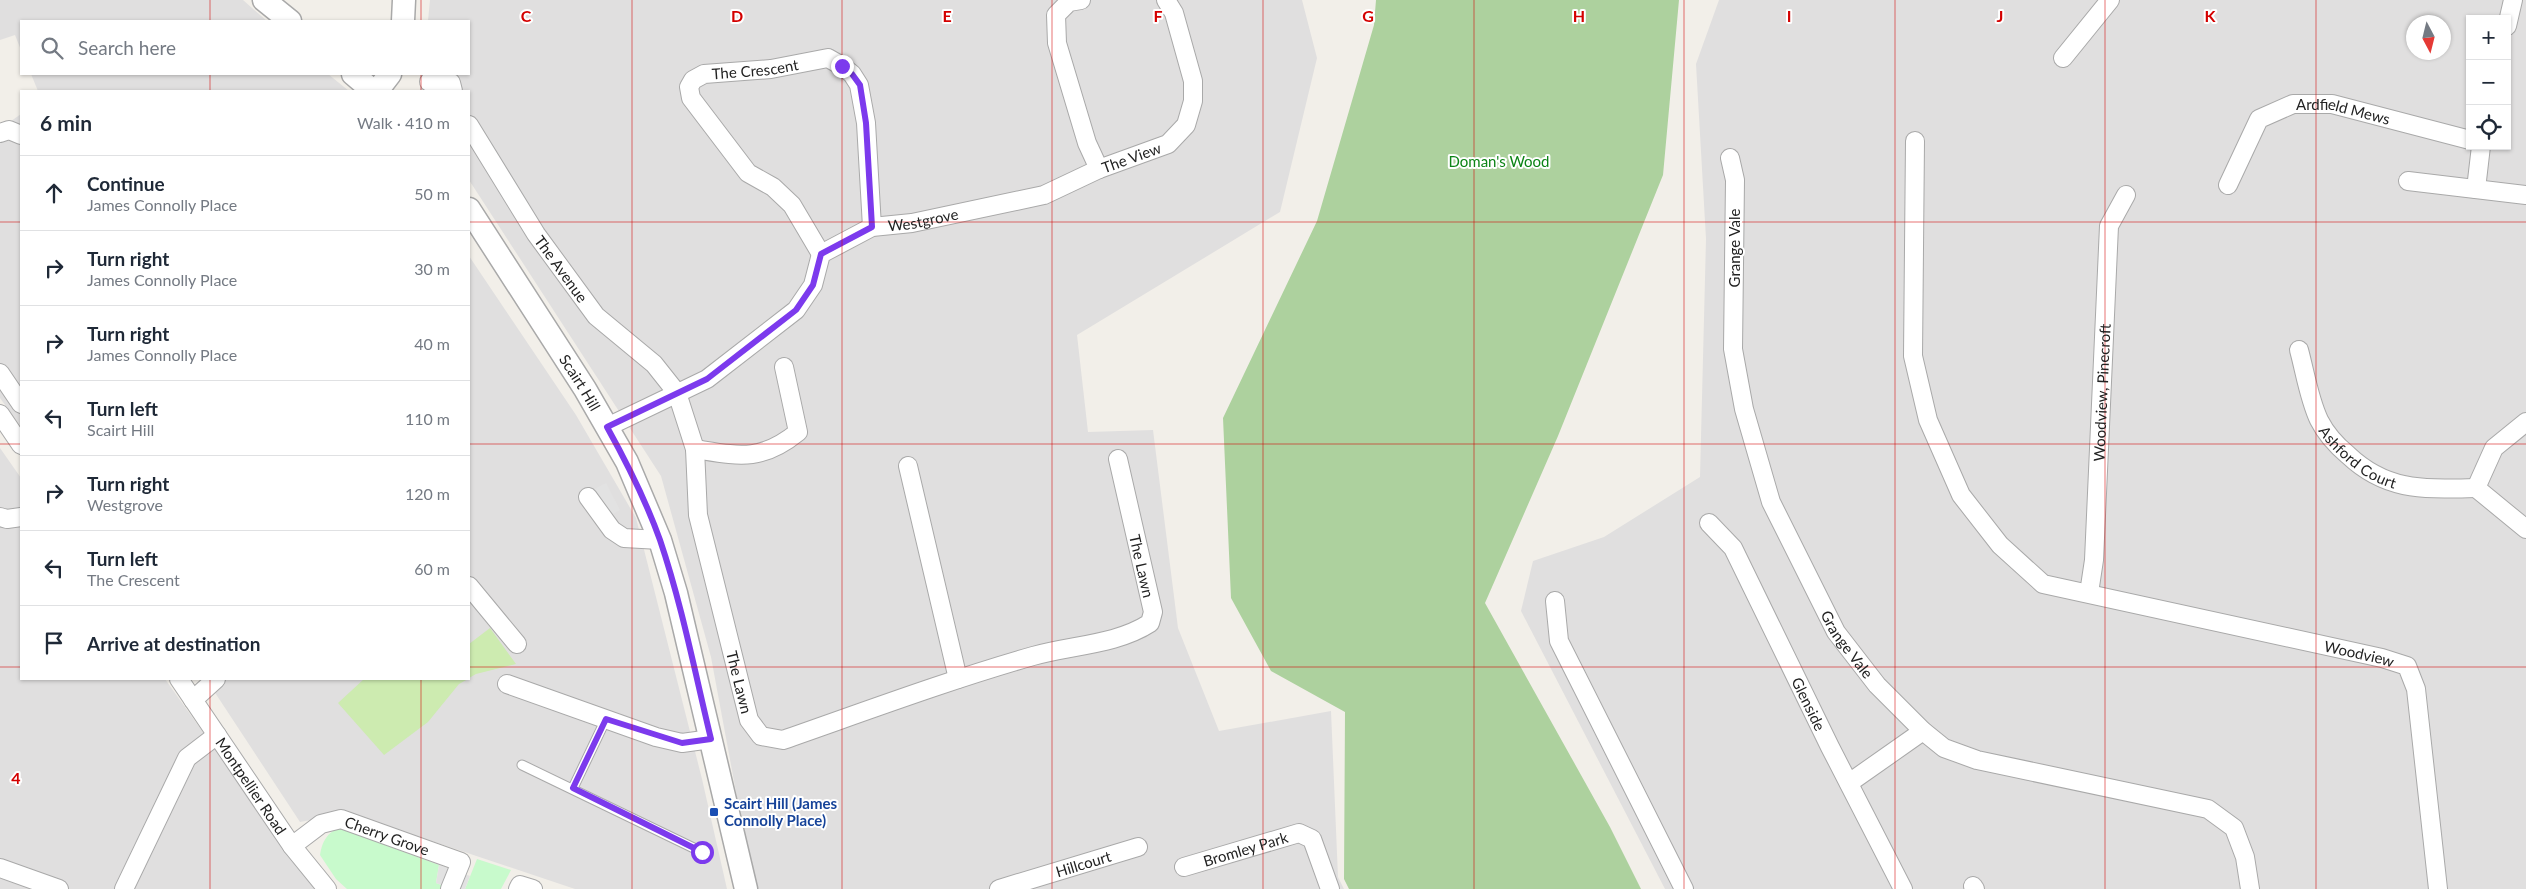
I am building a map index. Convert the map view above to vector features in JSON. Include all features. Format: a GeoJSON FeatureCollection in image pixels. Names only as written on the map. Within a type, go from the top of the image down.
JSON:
{"type":"FeatureCollection","features":[{"type":"Feature","properties":{"kind":"street"},"geometry":{"type":"LineString","coordinates":[[264,0],[289,20]]}},
{"type":"Feature","properties":{"kind":"street"},"geometry":{"type":"LineString","coordinates":[[404,0],[404,20]]}},
{"type":"Feature","properties":{"kind":"street","name":"The View"},"geometry":{"type":"LineString","coordinates":[[1081,0],[1069,2],[1056,15],[1057,44],[1087,143],[1099,169],[1168,144],[1186,125],[1193,101],[1193,81],[1174,13],[1166,0]]}},
{"type":"Feature","properties":{"kind":"street"},"geometry":{"type":"LineString","coordinates":[[2511,16],[2517,1]]}},
{"type":"Feature","properties":{"kind":"street"},"geometry":{"type":"LineString","coordinates":[[2063,58],[2103,2]]}},
{"type":"Feature","properties":{"kind":"street","name":"The Crescent"},"geometry":{"type":"LineString","coordinates":[[821,254],[792,205],[773,187],[748,173],[691,98],[689,86],[693,80],[704,74],[772,69],[815,59],[828,58],[852,74],[860,85],[866,123],[872,227]]}},
{"type":"Feature","properties":{"kind":"street"},"geometry":{"type":"LineString","coordinates":[[353,75],[372,90]]}},
{"type":"Feature","properties":{"kind":"street"},"geometry":{"type":"LineString","coordinates":[[378,90],[389,75]]}},
{"type":"Feature","properties":{"kind":"street"},"geometry":{"type":"LineString","coordinates":[[429,82],[451,83],[453,90]]}},
{"type":"Feature","properties":{"kind":"street","name":"Ardfield Mews"},"geometry":{"type":"LineString","coordinates":[[2228,185],[2259,119],[2293,104],[2332,104],[2466,139]]}},
{"type":"Feature","properties":{"kind":"street","name":"The Avenue"},"geometry":{"type":"LineString","coordinates":[[470,127],[536,234],[596,316],[654,364],[677,393]]}},
{"type":"Feature","properties":{"kind":"street"},"geometry":{"type":"LineString","coordinates":[[0,133],[9,130],[20,135]]}},
{"type":"Feature","properties":{"kind":"street"},"geometry":{"type":"LineString","coordinates":[[1915,141],[1913,356],[1928,420],[1961,495],[2000,545],[2043,584],[2089,593]]}},
{"type":"Feature","properties":{"kind":"street"},"geometry":{"type":"LineString","coordinates":[[2476,190],[2481,150]]}},
{"type":"Feature","properties":{"kind":"street","name":"Grange Vale"},"geometry":{"type":"LineString","coordinates":[[1730,158],[1735,180],[1733,349],[1744,409],[1772,502],[1836,632],[1877,685],[1923,731],[1944,748],[1977,760],[2208,808],[2234,828],[2246,857],[2250,889]]}},
{"type":"Feature","properties":{"kind":"street","name":"Westgrove"},"geometry":{"type":"LineString","coordinates":[[821,254],[872,227],[912,223],[1044,195],[1099,169]]}},
{"type":"Feature","properties":{"kind":"street"},"geometry":{"type":"LineString","coordinates":[[2408,182],[2526,195]]}},
{"type":"Feature","properties":{"kind":"street","name":"Woodview, Pinecroft"},"geometry":{"type":"LineString","coordinates":[[2089,593],[2094,552],[2110,226],[2126,196]]}},
{"type":"Feature","properties":{"kind":"street","name":"Scairt Hill"},"geometry":{"type":"LineString","coordinates":[[470,211],[555,339],[607,427],[627,462],[660,540],[676,593],[746,889]]}},
{"type":"Feature","properties":{"kind":"street"},"geometry":{"type":"LineString","coordinates":[[607,427],[707,379],[796,310],[813,285],[821,254]]}},
{"type":"Feature","properties":{"kind":"street","name":"Ashford Court"},"geometry":{"type":"LineString","coordinates":[[2299,350],[2319,419],[2331,439],[2365,472],[2396,484],[2439,489],[2476,488]]}},
{"type":"Feature","properties":{"kind":"street"},"geometry":{"type":"LineString","coordinates":[[695,450],[734,455],[758,454],[783,444],[798,432],[784,366]]}},
{"type":"Feature","properties":{"kind":"street"},"geometry":{"type":"LineString","coordinates":[[0,373],[20,403]]}},
{"type":"Feature","properties":{"kind":"street","name":"The Lawn"},"geometry":{"type":"LineString","coordinates":[[677,393],[695,450],[698,516],[749,720],[761,736],[783,740],[958,679],[1035,655],[1134,634],[1150,623],[1153,612],[1118,459]]}},
{"type":"Feature","properties":{"kind":"street"},"geometry":{"type":"LineString","coordinates":[[0,414],[20,444]]}},
{"type":"Feature","properties":{"kind":"street"},"geometry":{"type":"LineString","coordinates":[[2526,422],[2494,448],[2476,488],[2526,529]]}},
{"type":"Feature","properties":{"kind":"street"},"geometry":{"type":"LineString","coordinates":[[908,466],[958,679]]}},
{"type":"Feature","properties":{"kind":"street"},"geometry":{"type":"LineString","coordinates":[[588,497],[612,530],[624,538],[660,540]]}},
{"type":"Feature","properties":{"kind":"street"},"geometry":{"type":"LineString","coordinates":[[0,517],[7,519],[20,517]]}},
{"type":"Feature","properties":{"kind":"street","name":"Glenside"},"geometry":{"type":"LineString","coordinates":[[1709,523],[1733,548],[1903,889]]}},
{"type":"Feature","properties":{"kind":"street"},"geometry":{"type":"LineString","coordinates":[[470,587],[517,644]]}},
{"type":"Feature","properties":{"kind":"street","name":"Woodview"},"geometry":{"type":"LineString","coordinates":[[2089,593],[2382,658],[2407,666],[2416,689],[2438,889]]}},
{"type":"Feature","properties":{"kind":"street"},"geometry":{"type":"LineString","coordinates":[[1555,602],[1559,641],[1684,889]]}},
{"type":"Feature","properties":{"kind":"street","name":"Montpellier Road"},"geometry":{"type":"LineString","coordinates":[[180,680],[292,846],[327,889]]}},
{"type":"Feature","properties":{"kind":"street"},"geometry":{"type":"LineString","coordinates":[[193,700],[215,680]]}},
{"type":"Feature","properties":{"kind":"street"},"geometry":{"type":"LineString","coordinates":[[507,684],[606,719],[682,743],[711,739]]}},
{"type":"Feature","properties":{"kind":"street"},"geometry":{"type":"LineString","coordinates":[[1849,783],[1923,731]]}},
{"type":"Feature","properties":{"kind":"street"},"geometry":{"type":"LineString","coordinates":[[124,889],[187,758],[217,735]]}},
{"type":"Feature","properties":{"kind":"street","name":"Cherry Grove"},"geometry":{"type":"LineString","coordinates":[[292,846],[321,824],[341,819],[461,862],[450,889]]}},
{"type":"Feature","properties":{"kind":"street","name":"Bromley Park"},"geometry":{"type":"LineString","coordinates":[[1184,867],[1299,833],[1312,839],[1330,889]]}},
{"type":"Feature","properties":{"kind":"street","name":"Hillcourt"},"geometry":{"type":"LineString","coordinates":[[999,889],[1138,847]]}},
{"type":"Feature","properties":{"kind":"street"},"geometry":{"type":"LineString","coordinates":[[0,868],[58,889]]}},
{"type":"Feature","properties":{"kind":"street"},"geometry":{"type":"LineString","coordinates":[[518,889],[520,885],[533,889]]}},
{"type":"Feature","properties":{"kind":"lane"},"geometry":{"type":"LineString","coordinates":[[573,788],[606,719]]}},
{"type":"Feature","properties":{"kind":"lane"},"geometry":{"type":"LineString","coordinates":[[522,765],[702,852]]}},
{"type":"Feature","properties":{"kind":"shaded area"},"geometry":{"type":"Polygon","coordinates":[[[0,0],[243,0],[266,20],[20,20],[20,48],[15,35],[0,40],[0,0]]]}},
{"type":"Feature","properties":{"kind":"shaded area"},"geometry":{"type":"Polygon","coordinates":[[[430,0],[1302,0],[1317,58],[1280,212],[1077,335],[1088,432],[1153,430],[1178,628],[1219,731],[1331,711],[1338,877],[1344,889],[754,889],[711,657],[661,476],[470,182],[470,90],[420,90],[422,75],[470,75],[470,20],[428,20],[430,0]]]}},
{"type":"Feature","properties":{"kind":"shaded area"},"geometry":{"type":"Polygon","coordinates":[[[1719,0],[2526,0],[2526,889],[1665,889],[1521,611],[1533,561],[1604,537],[1700,477],[1706,239],[1696,64],[1719,0]]]}},
{"type":"Feature","properties":{"kind":"shaded area"},"geometry":{"type":"Polygon","coordinates":[[[31,75],[329,75],[348,90],[38,90],[31,75]]]}},
{"type":"Feature","properties":{"kind":"shaded area"},"geometry":{"type":"Polygon","coordinates":[[[20,115],[20,426],[0,398],[0,129],[20,115]]]}},
{"type":"Feature","properties":{"kind":"shaded area"},"geometry":{"type":"Polygon","coordinates":[[[470,257],[576,415],[636,518],[702,779],[727,889],[575,889],[348,813],[300,822],[207,680],[470,680],[470,257]]]}},
{"type":"Feature","properties":{"kind":"shaded area"},"geometry":{"type":"Polygon","coordinates":[[[0,448],[20,477],[20,680],[166,680],[315,889],[0,889],[0,448]]]}},
{"type":"Feature","properties":{"kind":"shaded area"},"geometry":{"type":"Polygon","coordinates":[[[606,483],[620,510],[607,517],[593,490],[606,483]]]}},
{"type":"Feature","properties":{"kind":"shaded area"},"geometry":{"type":"Polygon","coordinates":[[[439,865],[470,876],[465,889],[453,889],[436,883],[439,865]]]}},
{"type":"Feature","properties":{"kind":"green space","name":"Doman's Wood"},"geometry":{"type":"Polygon","coordinates":[[[1376,0],[1679,0],[1663,175],[1558,436],[1485,603],[1610,827],[1641,889],[1349,889],[1344,879],[1345,712],[1271,671],[1231,598],[1223,418],[1317,221],[1374,25],[1376,0]]]}},
{"type":"Feature","properties":{"kind":"green space"},"geometry":{"type":"Polygon","coordinates":[[[490,628],[516,664],[476,674],[470,677],[470,643],[490,628]]]}},
{"type":"Feature","properties":{"kind":"green space"},"geometry":{"type":"Polygon","coordinates":[[[363,680],[466,680],[459,684],[428,722],[384,755],[338,703],[363,680]]]}},
{"type":"Feature","properties":{"kind":"green space"},"geometry":{"type":"Polygon","coordinates":[[[340,828],[439,865],[436,883],[453,889],[347,889],[336,879],[320,855],[326,838],[340,828]]]}},
{"type":"Feature","properties":{"kind":"green space"},"geometry":{"type":"Polygon","coordinates":[[[477,859],[511,870],[501,889],[465,889],[477,859]]]}},
{"type":"Feature","properties":{"kind":"place","name":"Scairt Hill (James Connolly Place)"},"geometry":{"type":"Point","coordinates":[714,812]}},
{"type":"Feature","properties":{"kind":"route"},"geometry":{"type":"LineString","coordinates":[[702,852],[573,788],[606,719],[656,737],[682,743],[711,739],[676,593],[660,540],[627,462],[607,427],[638,414],[707,379],[796,310],[813,285],[821,254],[872,227],[866,123],[860,85],[852,74],[842,66]]}}]}
